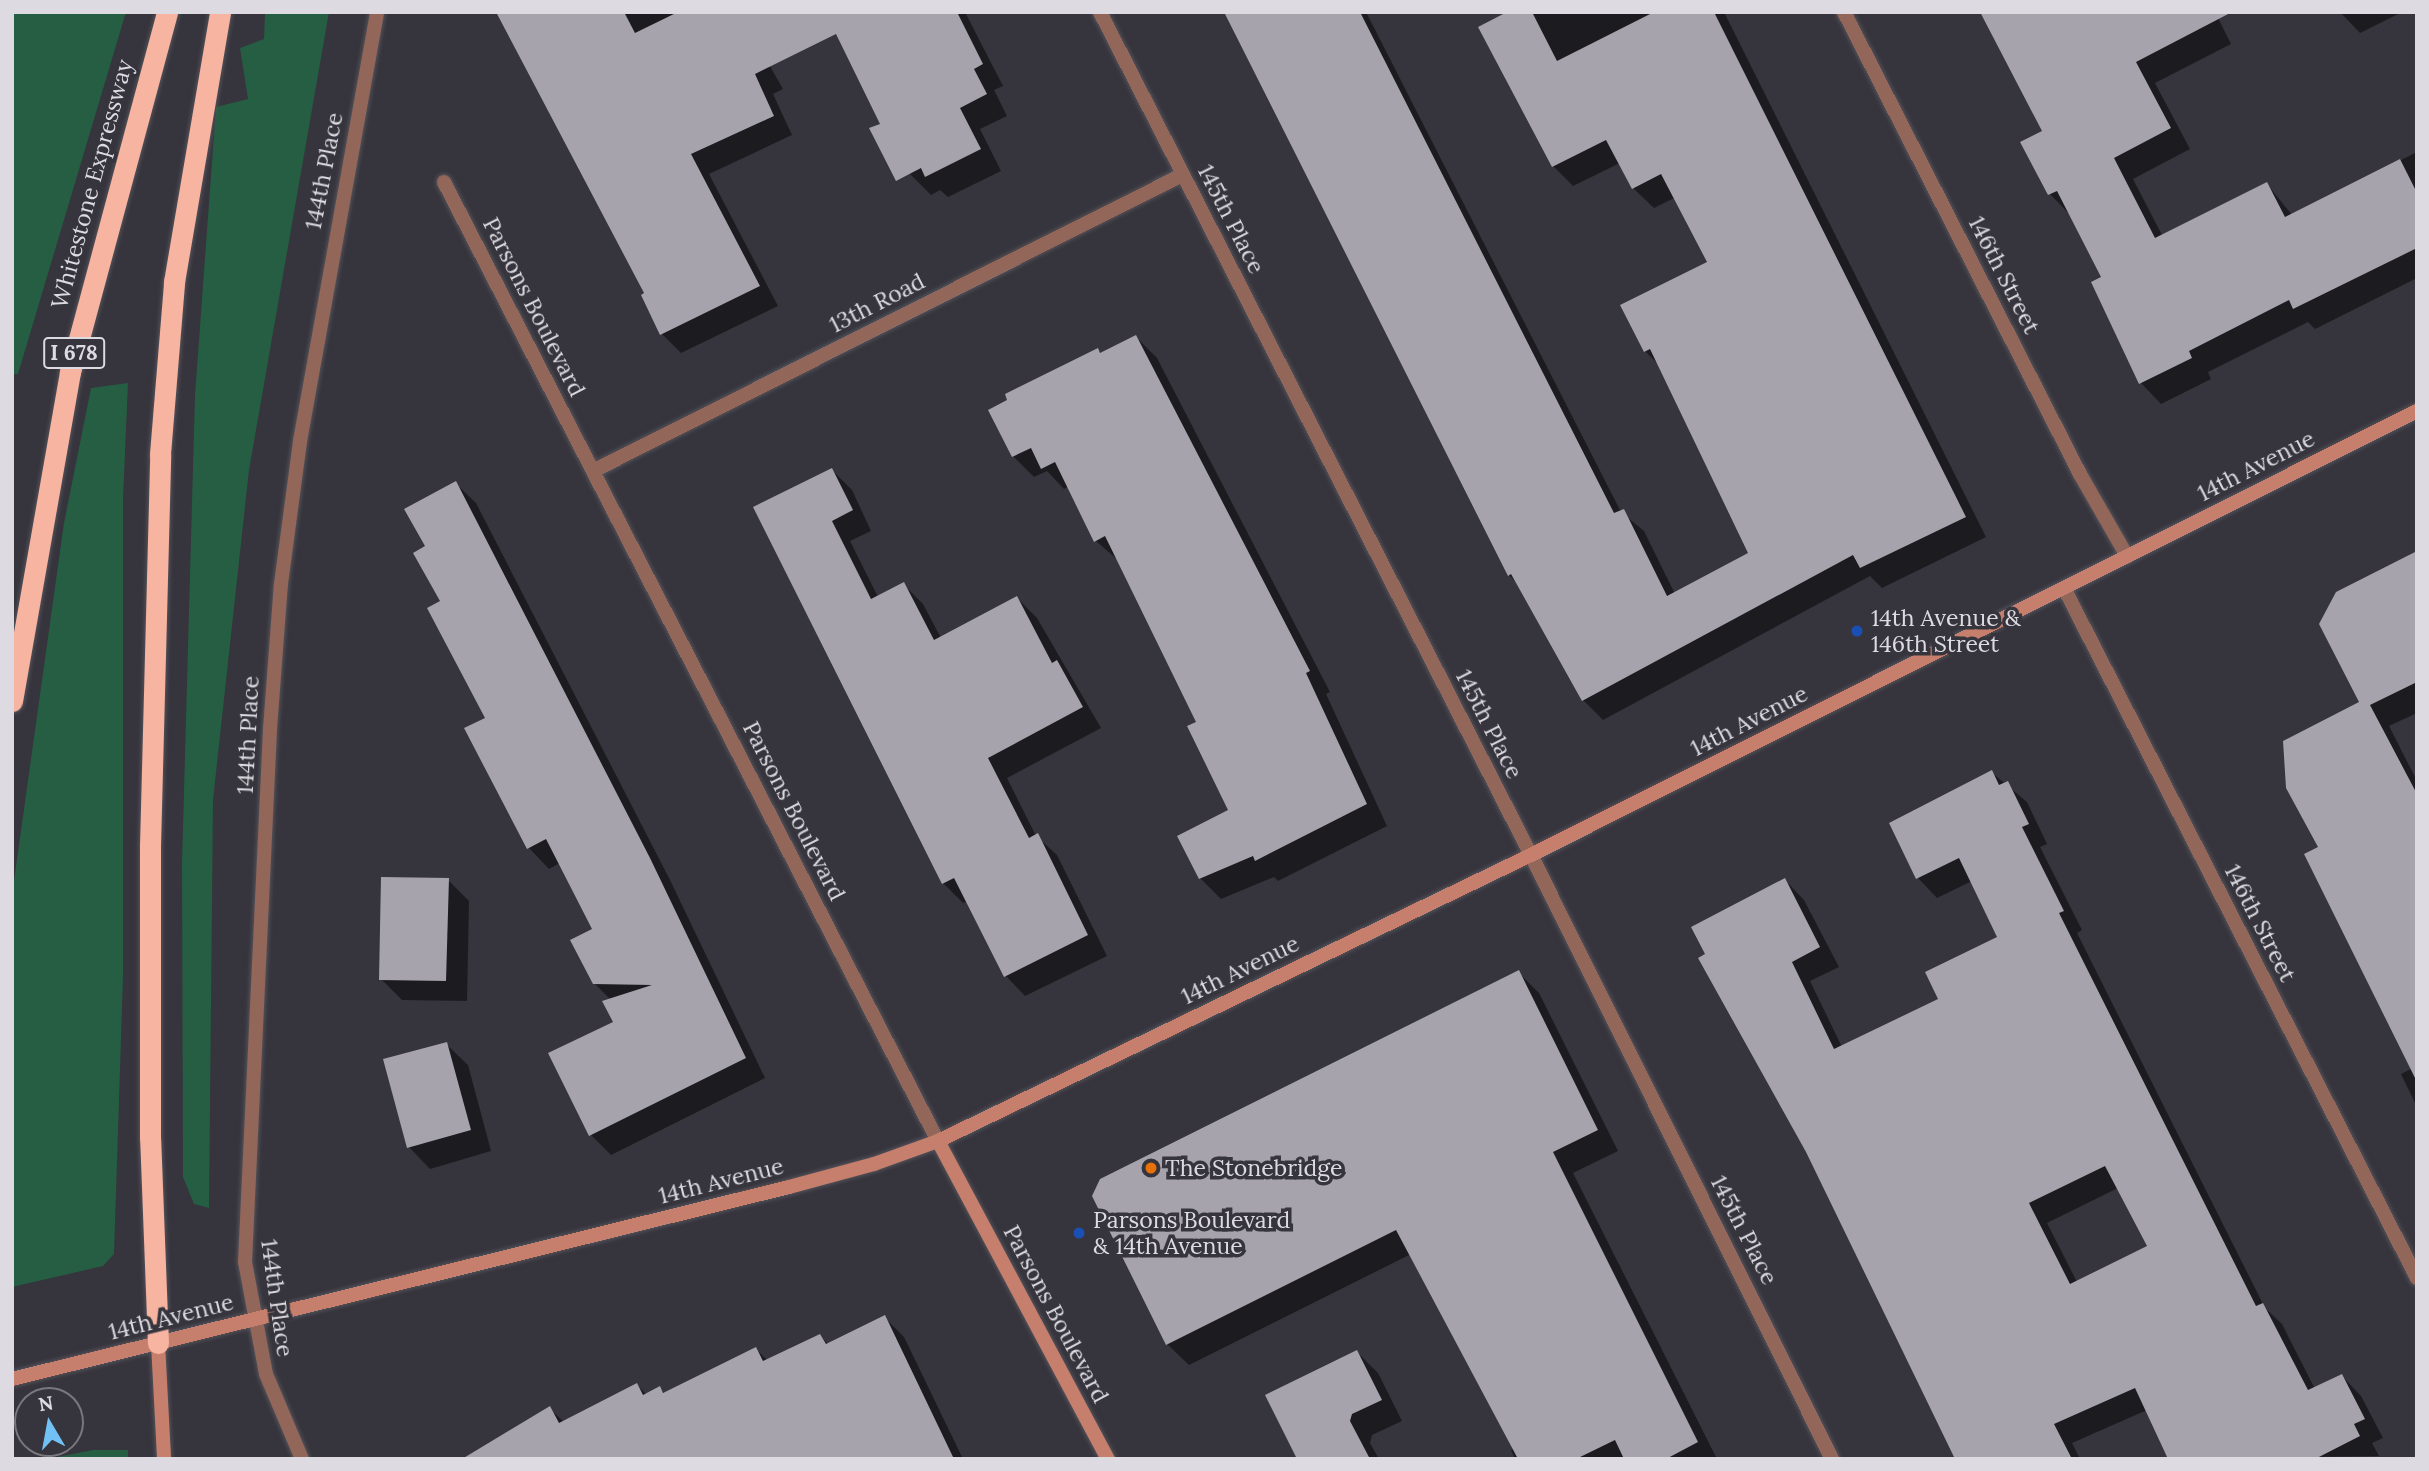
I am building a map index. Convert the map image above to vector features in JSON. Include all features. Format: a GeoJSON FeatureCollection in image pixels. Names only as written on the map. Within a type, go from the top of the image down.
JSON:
{"type":"FeatureCollection","features":[{"type":"Feature","properties":{"kind":"highway","name":"Whitestone Expressway"},"geometry":{"type":"LineString","coordinates":[[12,701],[72,360],[167,12]]}},
{"type":"Feature","properties":{"kind":"highway"},"geometry":{"type":"LineString","coordinates":[[159,1343],[150,1138],[150,846],[161,431],[174,282],[220,12]]}},
{"type":"Feature","properties":{"kind":"main road","name":"14th Avenue"},"geometry":{"type":"LineString","coordinates":[[12,1379],[834,1175],[938,1141],[1531,855],[2417,411]]}},
{"type":"Feature","properties":{"kind":"main road","name":"Parsons Boulevard"},"geometry":{"type":"LineString","coordinates":[[938,1141],[1108,1459]]}},
{"type":"Feature","properties":{"kind":"main road"},"geometry":{"type":"LineString","coordinates":[[159,1343],[164,1459]]}},
{"type":"Feature","properties":{"kind":"street","name":"144th Place"},"geometry":{"type":"LineString","coordinates":[[302,1459],[274,1398],[254,1320],[244,1236],[281,584],[300,441],[377,12]]}},
{"type":"Feature","properties":{"kind":"street","name":"145th Place"},"geometry":{"type":"LineString","coordinates":[[1100,12],[1531,855],[1832,1459]]}},
{"type":"Feature","properties":{"kind":"street","name":"146th Street"},"geometry":{"type":"LineString","coordinates":[[1844,12],[2080,474],[2127,556]]}},
{"type":"Feature","properties":{"kind":"street","name":"13th Road"},"geometry":{"type":"LineString","coordinates":[[593,471],[1182,174]]}},
{"type":"Feature","properties":{"kind":"street","name":"Parsons Boulevard"},"geometry":{"type":"LineString","coordinates":[[444,182],[938,1141]]}},
{"type":"Feature","properties":{"kind":"street","name":"146th Street"},"geometry":{"type":"LineString","coordinates":[[2064,588],[2417,1278]]}},
{"type":"Feature","properties":{"kind":"green space"},"geometry":{"type":"Polygon","coordinates":[[[12,12],[126,12],[18,374],[12,374],[12,12]]]}},
{"type":"Feature","properties":{"kind":"green space"},"geometry":{"type":"Polygon","coordinates":[[[265,12],[329,12],[249,470],[213,800],[209,1208],[194,1204],[183,1177],[182,863],[195,395],[216,107],[248,99],[240,48],[264,39],[265,12]]]}},
{"type":"Feature","properties":{"kind":"green space"},"geometry":{"type":"Polygon","coordinates":[[[128,383],[123,499],[123,977],[114,1254],[103,1266],[12,1287],[12,895],[64,523],[91,388],[128,383]]]}},
{"type":"Feature","properties":{"kind":"green space"},"geometry":{"type":"Polygon","coordinates":[[[128,1450],[128,1459],[47,1459],[84,1457],[84,1452],[128,1450]]]}},
{"type":"Feature","properties":{"kind":"building"},"geometry":{"type":"Polygon","coordinates":[[[496,12],[624,12],[635,33],[678,12],[957,12],[983,64],[974,69],[987,94],[960,108],[981,149],[925,177],[921,168],[896,181],[869,128],[880,124],[836,34],[755,74],[774,116],[691,154],[760,286],[660,335],[641,295],[644,293],[496,12]]]}},
{"type":"Feature","properties":{"kind":"building"},"geometry":{"type":"Polygon","coordinates":[[[1224,12],[1360,12],[1614,513],[1624,509],[1667,596],[1748,553],[1650,349],[1644,352],[1620,305],[1707,262],[1661,174],[1632,189],[1606,140],[1552,167],[1478,27],[1507,12],[1532,12],[1557,61],[1654,12],[1714,12],[1966,517],[1860,568],[1853,555],[1582,701],[1511,574],[1508,576],[1224,12]]]}},
{"type":"Feature","properties":{"kind":"building"},"geometry":{"type":"Polygon","coordinates":[[[1980,12],[2232,12],[2136,62],[2171,128],[2114,158],[2155,238],[2267,182],[2285,217],[2400,159],[2417,193],[2417,248],[2293,309],[2289,300],[2189,351],[2192,358],[2139,384],[2091,282],[2101,277],[2057,191],[2048,195],[2020,142],[2042,131],[1980,12]]]}},
{"type":"Feature","properties":{"kind":"building"},"geometry":{"type":"Polygon","coordinates":[[[1136,335],[1310,671],[1306,673],[1367,804],[1255,861],[1253,856],[1199,879],[1177,836],[1228,810],[1187,726],[1196,722],[1105,536],[1094,542],[1055,462],[1041,469],[1031,448],[1012,457],[988,410],[1007,400],[1005,394],[1098,348],[1100,353],[1136,335]]]}},
{"type":"Feature","properties":{"kind":"building"},"geometry":{"type":"Polygon","coordinates":[[[832,468],[853,510],[832,521],[871,599],[904,582],[934,640],[1017,596],[1052,663],[1057,660],[1083,707],[988,758],[1029,838],[1038,833],[1088,935],[1004,977],[954,878],[942,884],[753,507],[832,468]]]}},
{"type":"Feature","properties":{"kind":"building"},"geometry":{"type":"Polygon","coordinates":[[[456,481],[650,858],[746,1058],[589,1136],[548,1053],[613,1022],[602,1001],[652,985],[593,984],[570,940],[592,929],[546,839],[527,849],[464,728],[485,718],[427,608],[440,601],[413,553],[425,546],[404,509],[456,481]]]}},
{"type":"Feature","properties":{"kind":"building"},"geometry":{"type":"Polygon","coordinates":[[[2417,551],[2417,682],[2370,705],[2417,794],[2417,1082],[2304,854],[2318,847],[2286,788],[2283,741],[2359,702],[2319,624],[2336,592],[2417,551]]]}},
{"type":"Feature","properties":{"kind":"building"},"geometry":{"type":"Polygon","coordinates":[[[1992,770],[1999,785],[2008,781],[2029,824],[2022,827],[2064,911],[2059,913],[2256,1306],[2263,1303],[2308,1390],[2342,1374],[2365,1419],[2354,1424],[2360,1436],[2315,1459],[2168,1459],[2135,1388],[2054,1424],[2072,1459],[1955,1459],[1806,1152],[1698,958],[1705,954],[1691,927],[1785,878],[1820,947],[1792,962],[1834,1049],[1938,999],[1925,972],[1997,937],[1959,858],[1916,879],[1889,823],[1992,770]],[[2105,1166],[2029,1203],[2070,1284],[2147,1246],[2105,1166]]]}},
{"type":"Feature","properties":{"kind":"building"},"geometry":{"type":"Polygon","coordinates":[[[381,877],[449,878],[446,981],[379,980],[381,877]]]}},
{"type":"Feature","properties":{"kind":"building"},"geometry":{"type":"Polygon","coordinates":[[[1519,970],[1598,1130],[1553,1152],[1698,1442],[1666,1459],[1624,1459],[1615,1440],[1576,1459],[1518,1459],[1396,1230],[1166,1345],[1092,1196],[1100,1179],[1519,970]]]}},
{"type":"Feature","properties":{"kind":"building"},"geometry":{"type":"Polygon","coordinates":[[[447,1042],[471,1130],[407,1148],[383,1059],[447,1042]]]}},
{"type":"Feature","properties":{"kind":"building"},"geometry":{"type":"Polygon","coordinates":[[[885,1315],[954,1459],[462,1459],[550,1406],[559,1423],[637,1383],[643,1395],[660,1386],[663,1393],[756,1347],[763,1361],[820,1334],[826,1344],[885,1315]]]}},
{"type":"Feature","properties":{"kind":"building"},"geometry":{"type":"Polygon","coordinates":[[[1357,1350],[1382,1400],[1352,1414],[1350,1421],[1370,1459],[1297,1459],[1265,1395],[1357,1350]]]}},
{"type":"Feature","properties":{"kind":"place","name":"14th Avenue & 146th Street"},"geometry":{"type":"Point","coordinates":[1857,631]}},
{"type":"Feature","properties":{"kind":"place","name":"The Stonebridge"},"geometry":{"type":"Point","coordinates":[1151,1168]}},
{"type":"Feature","properties":{"kind":"place","name":"Parsons Boulevard & 14th Avenue"},"geometry":{"type":"Point","coordinates":[1079,1233]}}]}
